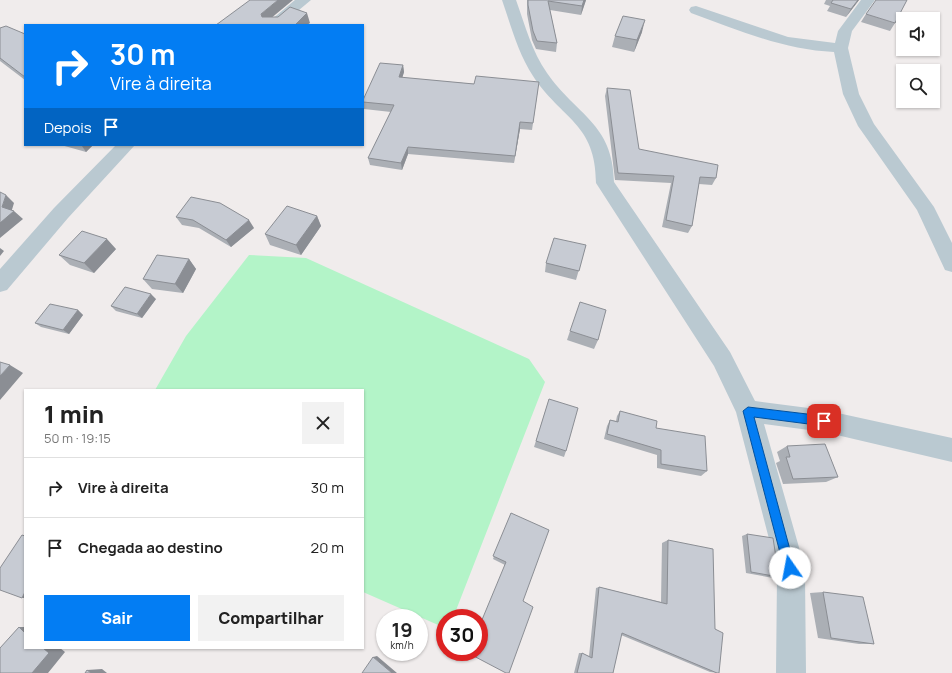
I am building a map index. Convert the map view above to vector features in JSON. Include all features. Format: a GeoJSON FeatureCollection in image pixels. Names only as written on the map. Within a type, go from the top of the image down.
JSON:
{"type":"FeatureCollection","features":[{"type":"Feature","properties":{"kind":"street"},"geometry":{"type":"LineString","coordinates":[[273,24],[304,0]]}},
{"type":"Feature","properties":{"kind":"street"},"geometry":{"type":"LineString","coordinates":[[509,0],[525,44],[540,75],[550,89],[588,127],[598,142],[604,161],[606,183],[722,359],[748,411],[788,558],[791,577],[791,673]]}},
{"type":"Feature","properties":{"kind":"street"},"geometry":{"type":"LineString","coordinates":[[868,0],[845,30],[841,48],[850,94],[866,126],[925,207],[952,264]]}},
{"type":"Feature","properties":{"kind":"street"},"geometry":{"type":"LineString","coordinates":[[696,10],[774,38],[822,49],[841,48]]}},
{"type":"Feature","properties":{"kind":"street"},"geometry":{"type":"LineString","coordinates":[[0,284],[34,241],[81,189],[125,146]]}},
{"type":"Feature","properties":{"kind":"street"},"geometry":{"type":"LineString","coordinates":[[748,411],[824,421],[952,450]]}},
{"type":"Feature","properties":{"kind":"green space"},"geometry":{"type":"Polygon","coordinates":[[[249,255],[306,258],[529,359],[545,382],[457,609],[436,609],[436,624],[428,621],[428,609],[402,609],[364,592],[364,389],[156,389],[186,336],[249,255]]]}},
{"type":"Feature","properties":{"kind":"building"},"geometry":{"type":"Polygon","coordinates":[[[250,0],[278,0],[261,14],[262,17],[278,17],[290,7],[307,13],[296,24],[217,24],[250,0]]]}},
{"type":"Feature","properties":{"kind":"building"},"geometry":{"type":"Polygon","coordinates":[[[528,0],[584,0],[582,6],[548,1],[557,43],[537,41],[533,31],[528,0]]]}},
{"type":"Feature","properties":{"kind":"building"},"geometry":{"type":"Polygon","coordinates":[[[833,0],[858,0],[851,9],[831,3],[833,0]]]}},
{"type":"Feature","properties":{"kind":"building"},"geometry":{"type":"Polygon","coordinates":[[[876,0],[907,0],[901,12],[896,12],[895,23],[866,14],[876,0]]]}},
{"type":"Feature","properties":{"kind":"building"},"geometry":{"type":"Polygon","coordinates":[[[623,16],[645,20],[637,40],[615,36],[623,16]]]}},
{"type":"Feature","properties":{"kind":"building"},"geometry":{"type":"Polygon","coordinates":[[[6,26],[24,34],[24,76],[0,58],[0,28],[6,26]]]}},
{"type":"Feature","properties":{"kind":"building"},"geometry":{"type":"Polygon","coordinates":[[[380,63],[403,65],[399,77],[474,84],[476,76],[539,82],[533,123],[520,122],[515,156],[408,147],[401,163],[368,158],[394,105],[364,102],[364,98],[380,63]]]}},
{"type":"Feature","properties":{"kind":"building"},"geometry":{"type":"Polygon","coordinates":[[[607,88],[630,90],[639,149],[718,165],[716,178],[700,177],[692,226],[666,220],[674,176],[618,173],[607,88]]]}},
{"type":"Feature","properties":{"kind":"building"},"geometry":{"type":"Polygon","coordinates":[[[0,192],[6,195],[2,207],[14,211],[0,223],[0,192]]]}},
{"type":"Feature","properties":{"kind":"building"},"geometry":{"type":"Polygon","coordinates":[[[191,197],[220,203],[249,220],[226,240],[193,220],[176,217],[191,197]]]}},
{"type":"Feature","properties":{"kind":"building"},"geometry":{"type":"Polygon","coordinates":[[[287,206],[317,216],[296,245],[265,234],[287,206]]]}},
{"type":"Feature","properties":{"kind":"building"},"geometry":{"type":"Polygon","coordinates":[[[82,231],[107,239],[84,263],[59,255],[82,231]]]}},
{"type":"Feature","properties":{"kind":"building"},"geometry":{"type":"Polygon","coordinates":[[[554,238],[586,245],[579,271],[546,263],[554,238]]]}},
{"type":"Feature","properties":{"kind":"building"},"geometry":{"type":"Polygon","coordinates":[[[157,255],[189,259],[175,284],[143,279],[157,255]]]}},
{"type":"Feature","properties":{"kind":"building"},"geometry":{"type":"Polygon","coordinates":[[[125,287],[151,294],[137,314],[111,306],[125,287]]]}},
{"type":"Feature","properties":{"kind":"building"},"geometry":{"type":"Polygon","coordinates":[[[580,302],[606,310],[598,340],[570,331],[580,302]]]}},
{"type":"Feature","properties":{"kind":"building"},"geometry":{"type":"Polygon","coordinates":[[[50,304],[78,310],[63,330],[35,323],[50,304]]]}},
{"type":"Feature","properties":{"kind":"building"},"geometry":{"type":"Polygon","coordinates":[[[0,362],[10,365],[0,376],[0,362]]]}},
{"type":"Feature","properties":{"kind":"building"},"geometry":{"type":"Polygon","coordinates":[[[549,399],[578,408],[566,451],[536,441],[549,399]]]}},
{"type":"Feature","properties":{"kind":"building"},"geometry":{"type":"Polygon","coordinates":[[[620,411],[657,421],[656,428],[705,436],[707,471],[661,464],[661,450],[607,434],[610,420],[618,422],[620,411]]]}},
{"type":"Feature","properties":{"kind":"building"},"geometry":{"type":"Polygon","coordinates":[[[825,444],[838,477],[793,479],[786,457],[790,457],[787,446],[825,444]]]}},
{"type":"Feature","properties":{"kind":"building"},"geometry":{"type":"Polygon","coordinates":[[[511,513],[549,530],[523,601],[533,607],[509,673],[506,673],[483,661],[488,661],[488,609],[486,609],[506,562],[493,556],[511,513]]]}},
{"type":"Feature","properties":{"kind":"building"},"geometry":{"type":"Polygon","coordinates":[[[747,534],[773,538],[779,577],[751,572],[747,534]]]}},
{"type":"Feature","properties":{"kind":"building"},"geometry":{"type":"Polygon","coordinates":[[[22,535],[24,536],[24,594],[22,598],[0,590],[0,568],[22,535]]]}},
{"type":"Feature","properties":{"kind":"building"},"geometry":{"type":"Polygon","coordinates":[[[668,540],[713,549],[715,629],[723,633],[719,673],[622,633],[613,673],[577,673],[582,653],[592,658],[599,587],[667,604],[668,540]]]}},
{"type":"Feature","properties":{"kind":"building"},"geometry":{"type":"Polygon","coordinates":[[[823,592],[863,597],[874,644],[831,638],[823,592]]]}},
{"type":"Feature","properties":{"kind":"building"},"geometry":{"type":"Polygon","coordinates":[[[19,627],[24,632],[24,649],[44,649],[49,653],[32,673],[0,673],[0,648],[19,627]]]}},
{"type":"Feature","properties":{"kind":"building"},"geometry":{"type":"Polygon","coordinates":[[[373,657],[392,673],[362,673],[373,657]]]}},
{"type":"Feature","properties":{"kind":"route"},"geometry":{"type":"LineString","coordinates":[[790,568],[748,411],[824,421]]}}]}
